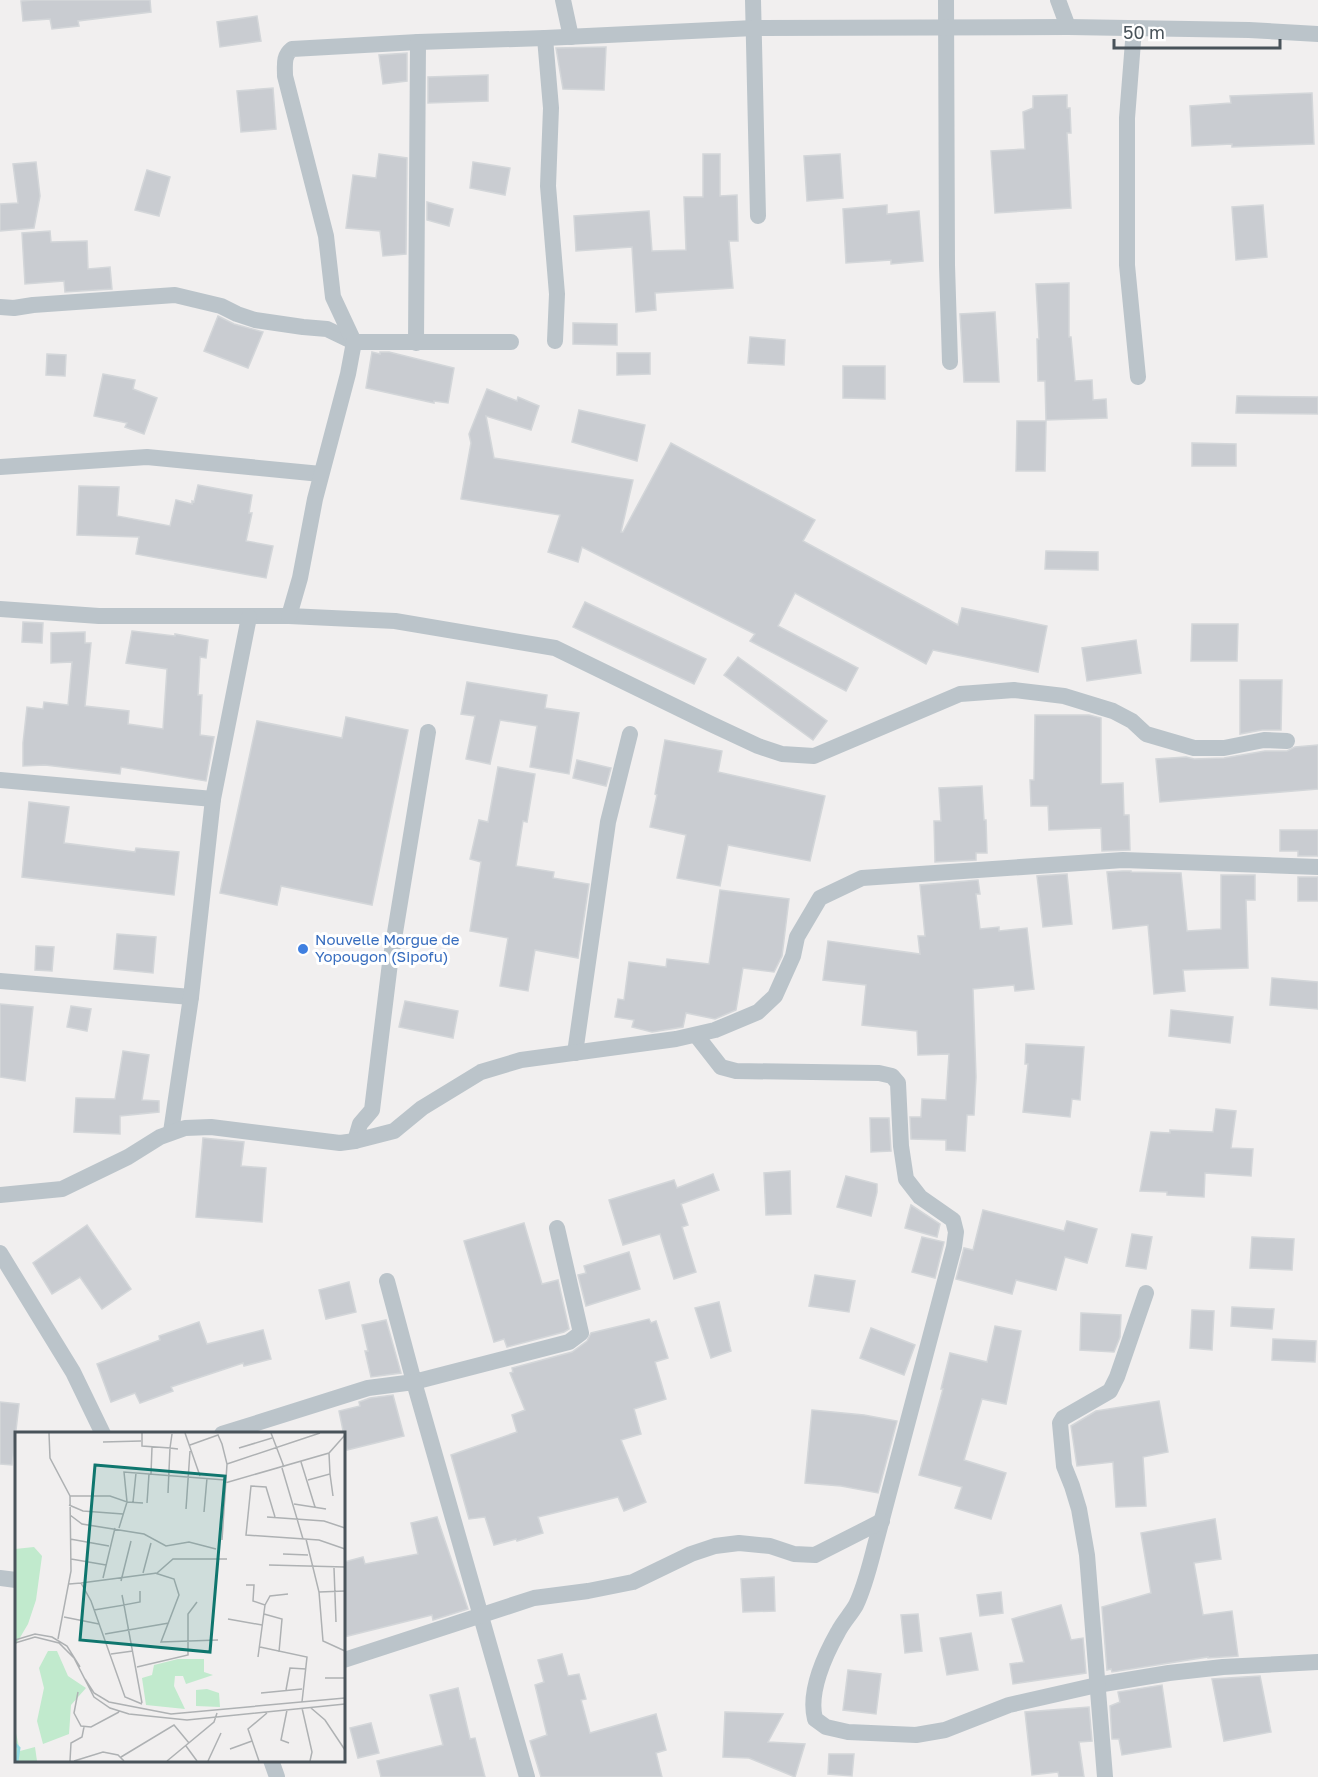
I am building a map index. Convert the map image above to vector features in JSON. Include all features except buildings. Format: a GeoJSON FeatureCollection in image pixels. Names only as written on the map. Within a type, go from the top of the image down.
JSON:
{"type":"FeatureCollection","features":[{"type":"Feature","properties":{"kind":"street"},"geometry":{"type":"LineString","coordinates":[[563,0],[571,37]]}},
{"type":"Feature","properties":{"kind":"street"},"geometry":{"type":"LineString","coordinates":[[753,0],[758,216]]}},
{"type":"Feature","properties":{"kind":"street"},"geometry":{"type":"LineString","coordinates":[[946,0],[947,265],[950,362]]}},
{"type":"Feature","properties":{"kind":"street"},"geometry":{"type":"LineString","coordinates":[[1058,0],[1068,27]]}},
{"type":"Feature","properties":{"kind":"street"},"geometry":{"type":"LineString","coordinates":[[289,616],[300,578],[321,474],[348,374],[354,342],[333,297],[326,236],[285,76],[285,59],[287,53],[292,49],[754,28],[1068,27],[1249,30],[1318,34]]}},
{"type":"Feature","properties":{"kind":"street"},"geometry":{"type":"LineString","coordinates":[[1134,28],[1127,118],[1126,231],[1138,377]]}},
{"type":"Feature","properties":{"kind":"street"},"geometry":{"type":"LineString","coordinates":[[545,38],[551,108],[548,186],[557,294],[555,340]]}},
{"type":"Feature","properties":{"kind":"street"},"geometry":{"type":"LineString","coordinates":[[416,343],[418,42]]}},
{"type":"Feature","properties":{"kind":"street"},"geometry":{"type":"LineString","coordinates":[[0,307],[14,308],[175,295],[221,306],[255,320],[327,329],[354,342],[511,342]]}},
{"type":"Feature","properties":{"kind":"street"},"geometry":{"type":"LineString","coordinates":[[0,467],[147,457],[321,474]]}},
{"type":"Feature","properties":{"kind":"street"},"geometry":{"type":"LineString","coordinates":[[0,609],[99,616],[289,616],[395,621],[555,648],[758,746],[782,754],[814,756],[960,694],[1014,690],[1064,696],[1084,702],[1123,716],[1146,734],[1194,747],[1224,748],[1264,740],[1287,741]]}},
{"type":"Feature","properties":{"kind":"street"},"geometry":{"type":"LineString","coordinates":[[171,1132],[191,997],[213,799],[249,616]]}},
{"type":"Feature","properties":{"kind":"street"},"geometry":{"type":"LineString","coordinates":[[355,1141],[360,1124],[372,1110],[390,963],[428,732]]}},
{"type":"Feature","properties":{"kind":"street"},"geometry":{"type":"LineString","coordinates":[[575,1053],[608,822],[630,734]]}},
{"type":"Feature","properties":{"kind":"street"},"geometry":{"type":"LineString","coordinates":[[0,780],[213,799]]}},
{"type":"Feature","properties":{"kind":"street"},"geometry":{"type":"LineString","coordinates":[[0,1195],[62,1189],[128,1157],[160,1137],[185,1128],[211,1127],[340,1143],[355,1141],[394,1131],[422,1108],[481,1072],[521,1060],[676,1039],[715,1030],[758,1012],[775,996],[793,956],[797,937],[820,898],[862,878],[1123,860],[1318,867]]}},
{"type":"Feature","properties":{"kind":"street"},"geometry":{"type":"LineString","coordinates":[[0,981],[191,997]]}},
{"type":"Feature","properties":{"kind":"street"},"geometry":{"type":"LineString","coordinates":[[696,1035],[721,1067],[736,1071],[892,1076],[898,1083],[901,1146],[906,1179],[920,1197],[953,1220],[956,1232],[882,1521],[855,1606],[825,1657],[812,1708],[815,1719],[826,1727],[848,1732],[916,1734],[945,1730],[1009,1705],[1097,1685],[1223,1667],[1318,1662]]}},
{"type":"Feature","properties":{"kind":"street"},"geometry":{"type":"LineString","coordinates":[[228,1432],[368,1388],[414,1382],[569,1342],[581,1333],[557,1228]]}},
{"type":"Feature","properties":{"kind":"street"},"geometry":{"type":"LineString","coordinates":[[0,1254],[74,1372],[102,1432]]}},
{"type":"Feature","properties":{"kind":"street"},"geometry":{"type":"LineString","coordinates":[[387,1281],[527,1777]]}},
{"type":"Feature","properties":{"kind":"street"},"geometry":{"type":"LineString","coordinates":[[1105,1777],[1087,1555],[1079,1509],[1064,1466],[1060,1423],[1063,1418],[1110,1391],[1146,1293]]}},
{"type":"Feature","properties":{"kind":"street"},"geometry":{"type":"LineString","coordinates":[[345,1660],[534,1598],[588,1592],[633,1582],[691,1554],[715,1546],[739,1543],[770,1546],[794,1554],[815,1555],[882,1521]]}},
{"type":"Feature","properties":{"kind":"street"},"geometry":{"type":"LineString","coordinates":[[0,1578],[15,1580]]}},
{"type":"Feature","properties":{"kind":"street"},"geometry":{"type":"LineString","coordinates":[[271,1762],[277,1777]]}},
{"type":"Feature","properties":{"kind":"place","name":"Nouvelle Morgue de Yopougon (Sipofu)"},"geometry":{"type":"Point","coordinates":[303,949]}}]}
